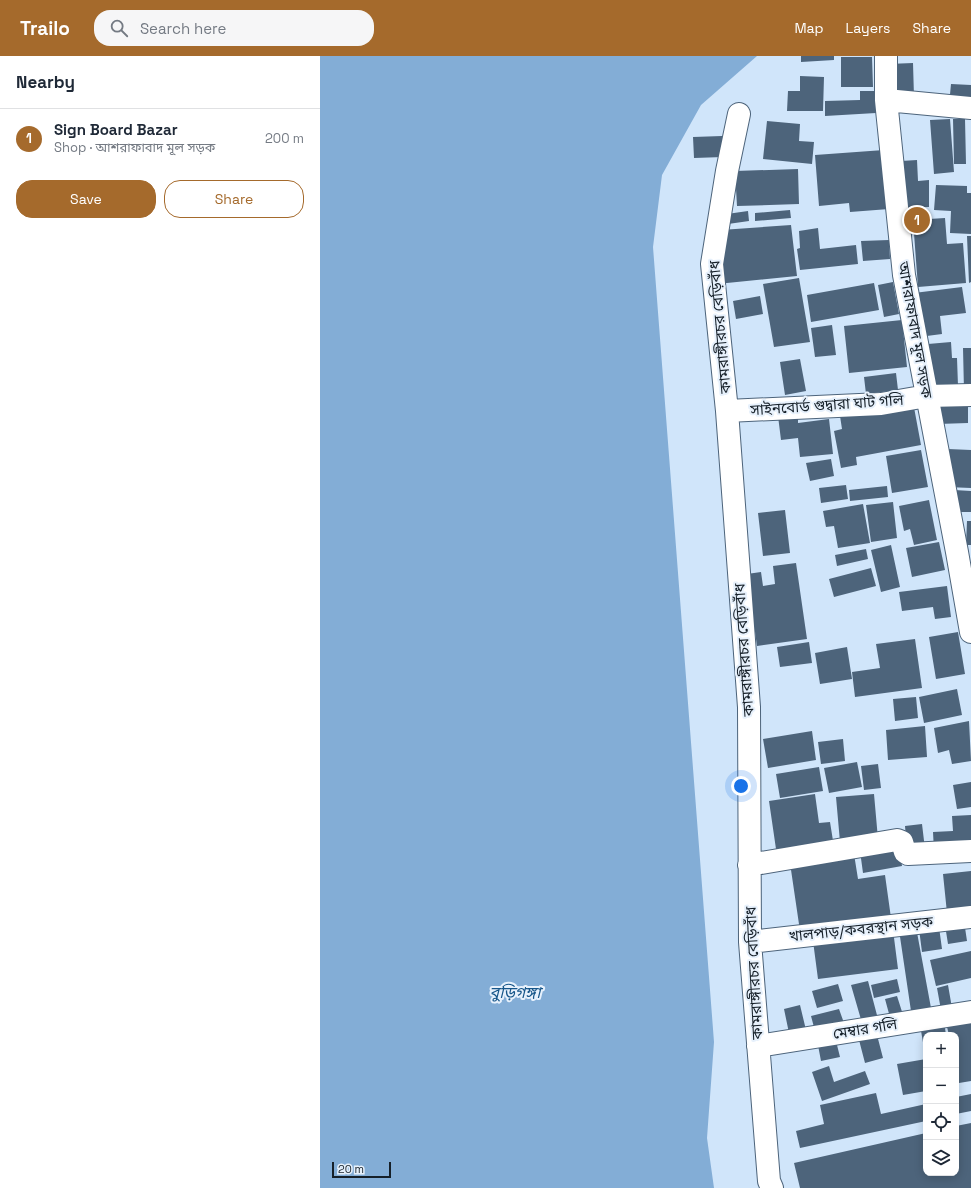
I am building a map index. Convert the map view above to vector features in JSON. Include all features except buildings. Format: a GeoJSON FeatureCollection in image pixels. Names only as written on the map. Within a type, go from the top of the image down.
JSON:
{"type":"FeatureCollection","features":[{"type":"Feature","properties":{"kind":"street","name":"আশরাফাবাদ মূল সড়ক"},"geometry":{"type":"LineString","coordinates":[[886,56],[886,100],[904,275],[927,396],[964,552],[966,602],[971,632]]}},
{"type":"Feature","properties":{"kind":"street"},"geometry":{"type":"LineString","coordinates":[[886,100],[971,108]]}},
{"type":"Feature","properties":{"kind":"street","name":"কামরাঙ্গীরচর বেড়িবাঁধ"},"geometry":{"type":"LineString","coordinates":[[739,114],[727,171],[712,264],[727,411],[749,707],[750,942],[769,1181],[772,1188]]}},
{"type":"Feature","properties":{"kind":"street","name":"সাইনবোর্ড গুদ্বারা ঘাট গলি"},"geometry":{"type":"LineString","coordinates":[[727,411],[881,404],[927,396],[971,395]]}},
{"type":"Feature","properties":{"kind":"street"},"geometry":{"type":"LineString","coordinates":[[749,865],[897,840],[902,842],[905,852],[908,854],[971,851]]}},
{"type":"Feature","properties":{"kind":"street","name":"খালপাড়/কবরস্থান সড়ক"},"geometry":{"type":"LineString","coordinates":[[750,942],[971,917]]}},
{"type":"Feature","properties":{"kind":"street","name":"মেম্বার গলি"},"geometry":{"type":"LineString","coordinates":[[758,1046],[971,1012]]}},
{"type":"Feature","properties":{"kind":"water","name":"বুড়িগঙ্গা"},"geometry":{"type":"Polygon","coordinates":[[[320,56],[757,56],[701,105],[662,175],[653,247],[714,1042],[707,1138],[714,1188],[320,1188],[320,56]]]}},
{"type":"Feature","properties":{"kind":"place","name":"Sign Board Bazar"},"geometry":{"type":"Point","coordinates":[917,220]}}]}
